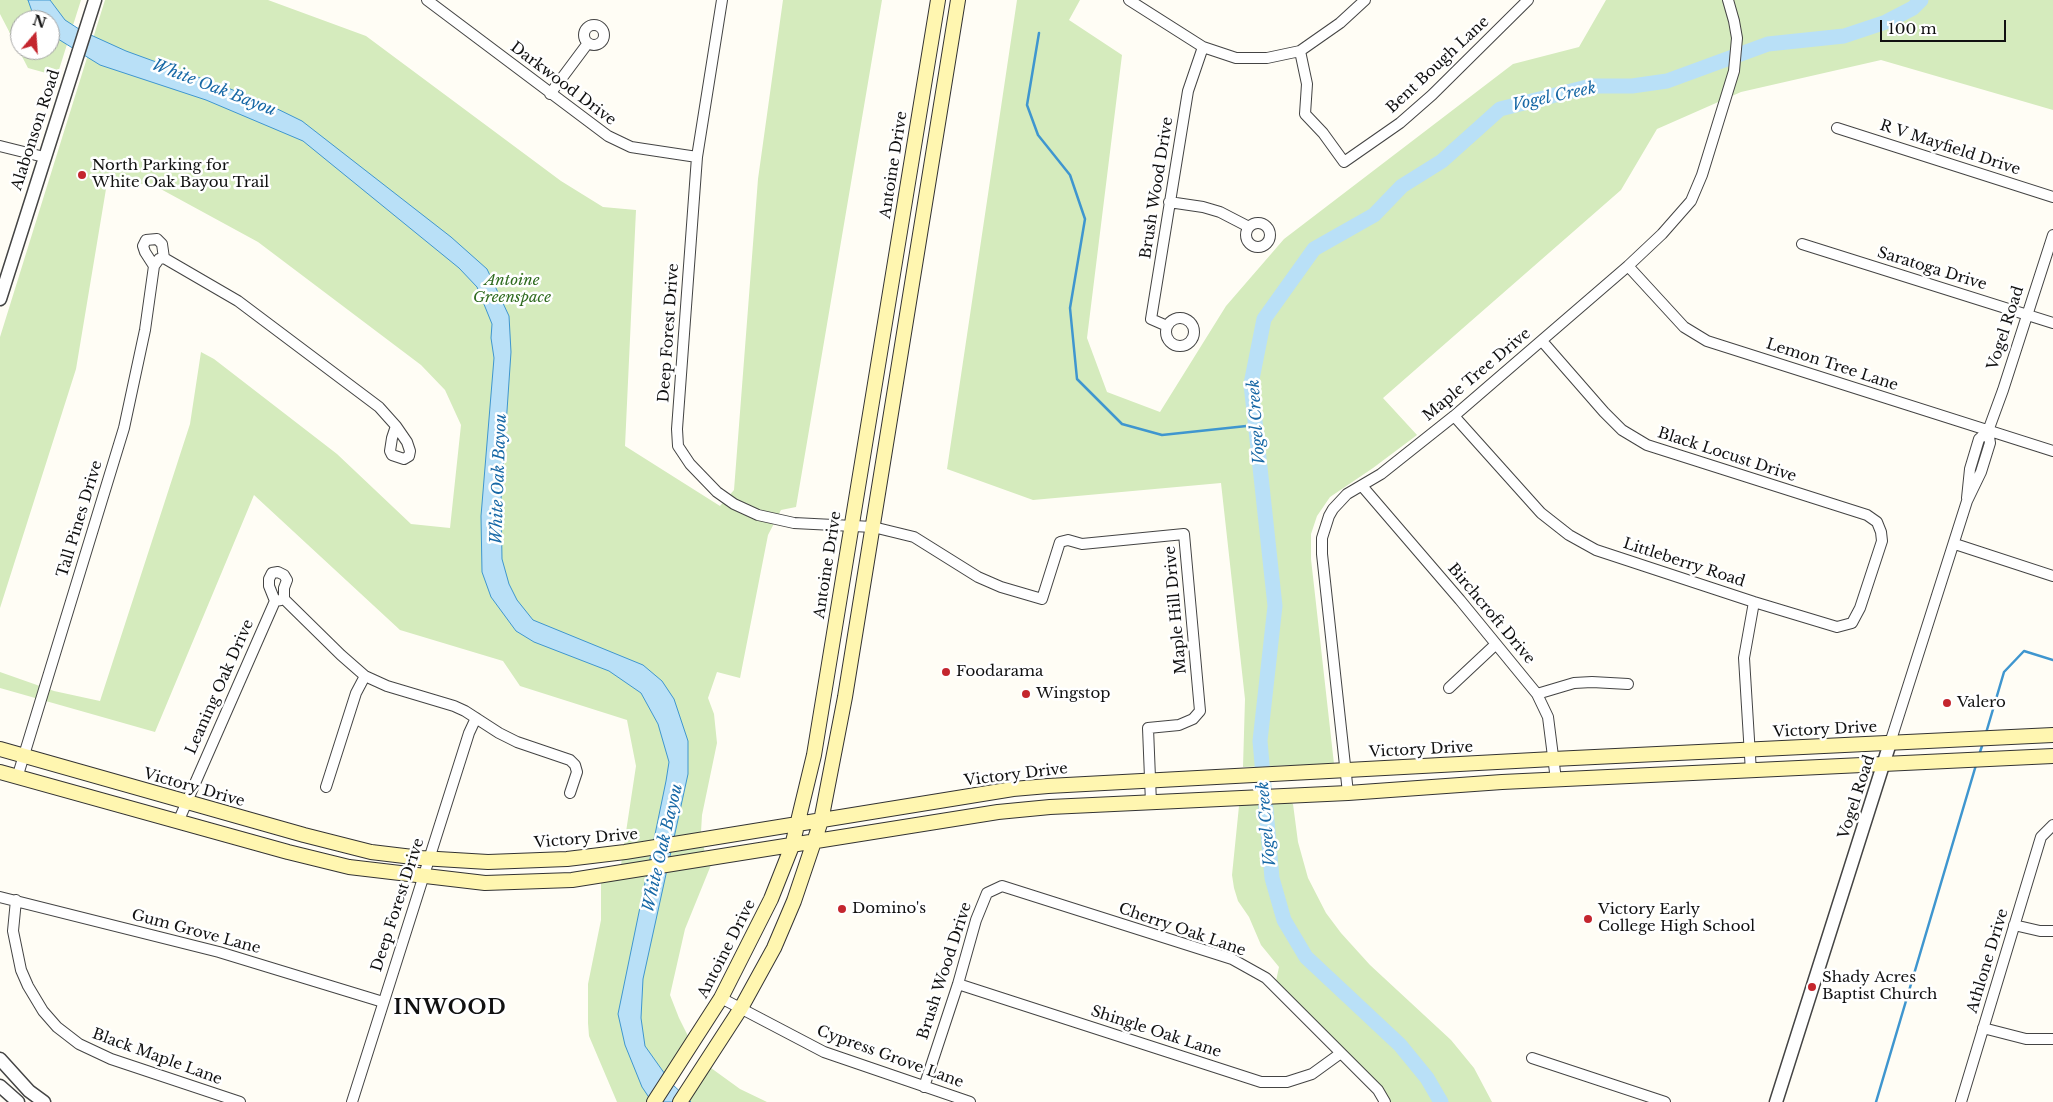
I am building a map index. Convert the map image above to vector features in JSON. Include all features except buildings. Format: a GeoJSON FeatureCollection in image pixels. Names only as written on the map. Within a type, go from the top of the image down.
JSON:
{"type":"FeatureCollection","features":[{"type":"Feature","properties":{"kind":"main road","name":"Antoine Drive"},"geometry":{"type":"LineString","coordinates":[[654,1102],[721,998],[770,899],[792,846],[814,755],[938,0]]}},
{"type":"Feature","properties":{"kind":"main road"},"geometry":{"type":"LineString","coordinates":[[680,1102],[741,1008],[779,936],[794,900],[821,821],[846,697],[958,0]]}},
{"type":"Feature","properties":{"kind":"main road"},"geometry":{"type":"LineString","coordinates":[[927,65],[946,68]]}},
{"type":"Feature","properties":{"kind":"main road"},"geometry":{"type":"LineString","coordinates":[[907,190],[926,193]]}},
{"type":"Feature","properties":{"kind":"main road"},"geometry":{"type":"LineString","coordinates":[[879,357],[901,361]]}},
{"type":"Feature","properties":{"kind":"main road"},"geometry":{"type":"LineString","coordinates":[[832,645],[853,646]]}},
{"type":"Feature","properties":{"kind":"main road","name":"Victory Drive"},"geometry":{"type":"LineString","coordinates":[[0,749],[304,835],[371,852],[488,862],[567,859],[625,852],[1037,787],[1553,759],[2053,735]]}},
{"type":"Feature","properties":{"kind":"main road"},"geometry":{"type":"LineString","coordinates":[[0,772],[178,822],[350,867],[485,883],[572,880],[998,812],[1050,807],[1348,793],[1502,782],[1751,772],[2053,756]]}},
{"type":"Feature","properties":{"kind":"main road"},"geometry":{"type":"LineString","coordinates":[[944,801],[950,820]]}},
{"type":"Feature","properties":{"kind":"main road"},"geometry":{"type":"LineString","coordinates":[[567,859],[572,880]]}},
{"type":"Feature","properties":{"kind":"street","name":"Alabonson Road"},"geometry":{"type":"LineString","coordinates":[[0,299],[2,284],[95,0]]}},
{"type":"Feature","properties":{"kind":"street","name":"Darkwood Drive"},"geometry":{"type":"LineString","coordinates":[[427,0],[597,130],[618,142],[644,150],[697,157]]}},
{"type":"Feature","properties":{"kind":"street","name":"Deep Forest Drive"},"geometry":{"type":"LineString","coordinates":[[722,0],[697,157],[677,429],[678,446],[690,464],[717,492],[734,504],[758,515],[794,524],[873,528]]}},
{"type":"Feature","properties":{"kind":"street"},"geometry":{"type":"LineString","coordinates":[[1129,0],[1203,47],[1236,58],[1267,58],[1300,51],[1340,23],[1365,0]]}},
{"type":"Feature","properties":{"kind":"street","name":"Bent Bough Lane"},"geometry":{"type":"LineString","coordinates":[[1300,51],[1307,84],[1305,114],[1323,133],[1344,162],[1400,123],[1528,0]]}},
{"type":"Feature","properties":{"kind":"street","name":"Maple Tree Drive"},"geometry":{"type":"LineString","coordinates":[[1348,793],[1322,554],[1324,526],[1333,509],[1347,494],[1381,474],[1454,416],[1628,266],[1662,234],[1692,201],[1730,86],[1736,58],[1734,21],[1728,0]]}},
{"type":"Feature","properties":{"kind":"street"},"geometry":{"type":"LineString","coordinates":[[550,94],[588,43]]}},
{"type":"Feature","properties":{"kind":"street","name":"Brush Wood Drive"},"geometry":{"type":"LineString","coordinates":[[1167,326],[1151,319],[1188,91],[1203,47]]}},
{"type":"Feature","properties":{"kind":"street","name":"R V Mayfield Drive"},"geometry":{"type":"LineString","coordinates":[[1837,128],[2053,197]]}},
{"type":"Feature","properties":{"kind":"street"},"geometry":{"type":"LineString","coordinates":[[0,146],[44,157]]}},
{"type":"Feature","properties":{"kind":"street"},"geometry":{"type":"LineString","coordinates":[[1169,202],[1203,207],[1220,212],[1249,227]]}},
{"type":"Feature","properties":{"kind":"street","name":"Vogel Road"},"geometry":{"type":"LineString","coordinates":[[1776,1102],[1955,544],[1967,501],[1970,469],[1979,439],[1988,430],[2028,316],[2053,235]]}},
{"type":"Feature","properties":{"kind":"street"},"geometry":{"type":"LineString","coordinates":[[164,258],[162,244],[157,239],[146,240],[143,246],[144,252],[154,266],[159,259],[164,258],[238,301],[362,393],[379,407],[396,426]]}},
{"type":"Feature","properties":{"kind":"street","name":"Saratoga Drive"},"geometry":{"type":"LineString","coordinates":[[1802,244],[2053,323]]}},
{"type":"Feature","properties":{"kind":"street","name":"Tall Pines Drive"},"geometry":{"type":"LineString","coordinates":[[17,778],[22,756],[130,406],[154,266]]}},
{"type":"Feature","properties":{"kind":"street","name":"Lemon Tree Lane"},"geometry":{"type":"LineString","coordinates":[[1628,266],[1684,327],[1707,341],[2053,451]]}},
{"type":"Feature","properties":{"kind":"street","name":"Black Locust Drive"},"geometry":{"type":"LineString","coordinates":[[1542,340],[1622,430],[1647,445],[1867,515],[1877,522],[1878,526]]}},
{"type":"Feature","properties":{"kind":"street","name":"Littleberry Road"},"geometry":{"type":"LineString","coordinates":[[1454,416],[1541,513],[1569,535],[1596,550],[1837,627],[1852,623],[1860,608],[1882,541],[1878,526]]}},
{"type":"Feature","properties":{"kind":"street","name":"Birchcroft Drive"},"geometry":{"type":"LineString","coordinates":[[1362,486],[1537,694],[1548,717],[1556,780]]}},
{"type":"Feature","properties":{"kind":"street","name":"Maple Hill Drive"},"geometry":{"type":"LineString","coordinates":[[873,528],[914,537],[978,577],[1001,587],[1042,598],[1060,542],[1068,540],[1082,544],[1184,534],[1200,711],[1193,719],[1179,725],[1148,728],[1152,803]]}},
{"type":"Feature","properties":{"kind":"street"},"geometry":{"type":"LineString","coordinates":[[1955,544],[2053,576]]}},
{"type":"Feature","properties":{"kind":"street","name":"Leaning Oak Drive"},"geometry":{"type":"LineString","coordinates":[[178,822],[280,600],[366,676]]}},
{"type":"Feature","properties":{"kind":"street"},"geometry":{"type":"LineString","coordinates":[[1751,772],[1744,658],[1754,602]]}},
{"type":"Feature","properties":{"kind":"street"},"geometry":{"type":"LineString","coordinates":[[1449,688],[1496,644]]}},
{"type":"Feature","properties":{"kind":"street"},"geometry":{"type":"LineString","coordinates":[[326,786],[356,693],[366,676],[387,686],[454,706],[517,742],[570,760],[575,765],[577,772],[570,793]]}},
{"type":"Feature","properties":{"kind":"street"},"geometry":{"type":"LineString","coordinates":[[1537,694],[1574,683],[1628,684]]}},
{"type":"Feature","properties":{"kind":"street","name":"Deep Forest Drive"},"geometry":{"type":"LineString","coordinates":[[352,1102],[469,733],[476,718]]}},
{"type":"Feature","properties":{"kind":"street","name":"Athlone Drive"},"geometry":{"type":"LineString","coordinates":[[1961,1102],[2040,837],[2050,827]]}},
{"type":"Feature","properties":{"kind":"street","name":"Cherry Oak Lane"},"geometry":{"type":"LineString","coordinates":[[987,893],[1002,886],[1232,959],[1266,978],[1378,1090],[1385,1102]]}},
{"type":"Feature","properties":{"kind":"street","name":"Brush Wood Drive"},"geometry":{"type":"LineString","coordinates":[[924,1087],[958,984],[976,920],[987,893]]}},
{"type":"Feature","properties":{"kind":"street","name":"Gum Grove Lane"},"geometry":{"type":"LineString","coordinates":[[0,896],[219,952],[383,1002]]}},
{"type":"Feature","properties":{"kind":"street","name":"Black Maple Lane"},"geometry":{"type":"LineString","coordinates":[[16,900],[13,931],[21,970],[43,1011],[57,1027],[79,1044],[111,1060],[240,1102]]}},
{"type":"Feature","properties":{"kind":"street"},"geometry":{"type":"LineString","coordinates":[[2014,925],[2040,931],[2053,931]]}},
{"type":"Feature","properties":{"kind":"street","name":"Shingle Oak Lane"},"geometry":{"type":"LineString","coordinates":[[958,984],[1261,1082],[1287,1082],[1312,1074],[1341,1053]]}},
{"type":"Feature","properties":{"kind":"street","name":"Cypress Grove Lane"},"geometry":{"type":"LineString","coordinates":[[721,998],[824,1052],[970,1102]]}},
{"type":"Feature","properties":{"kind":"street"},"geometry":{"type":"LineString","coordinates":[[1983,1028],[2026,1039],[2053,1039]]}},
{"type":"Feature","properties":{"kind":"street"},"geometry":{"type":"LineString","coordinates":[[1532,1058],[1665,1102]]}},
{"type":"Feature","properties":{"kind":"street"},"geometry":{"type":"LineString","coordinates":[[0,1059],[29,1091],[44,1102]]}},
{"type":"Feature","properties":{"kind":"street"},"geometry":{"type":"LineString","coordinates":[[17,1078],[3,1088],[18,1102]]}},
{"type":"Feature","properties":{"kind":"green space"},"geometry":{"type":"Polygon","coordinates":[[[0,0],[81,0],[57,76],[28,68],[24,60],[60,60],[60,10],[10,10],[10,33],[0,14],[0,0]]]}},
{"type":"Feature","properties":{"kind":"green space","name":"Antoine Greenspace"},"geometry":{"type":"Polygon","coordinates":[[[105,0],[268,0],[366,36],[561,181],[603,207],[636,210],[625,446],[720,506],[734,490],[758,179],[783,0],[882,0],[796,507],[781,510],[768,535],[740,678],[717,672],[708,698],[714,714],[717,743],[702,815],[701,832],[707,865],[711,865],[685,929],[670,995],[690,1040],[649,1102],[617,1102],[589,1036],[588,1023],[588,984],[601,920],[601,881],[619,878],[636,766],[627,720],[520,686],[503,661],[400,630],[254,495],[155,732],[0,688],[0,672],[54,691],[100,701],[190,424],[201,352],[214,359],[337,454],[411,524],[450,528],[461,425],[445,390],[421,365],[258,242],[157,187],[108,177],[76,369],[0,608],[0,337],[105,0]]]}},
{"type":"Feature","properties":{"kind":"green space"},"geometry":{"type":"Polygon","coordinates":[[[1017,0],[1080,0],[1069,20],[1122,55],[1087,338],[1107,392],[1160,412],[1226,306],[1284,239],[1513,64],[1579,47],[1606,0],[2053,0],[2053,110],[1881,60],[1741,92],[1657,129],[1621,190],[1383,398],[1417,435],[1330,497],[1317,516],[1311,534],[1311,559],[1334,764],[1243,767],[1245,699],[1221,483],[1033,500],[947,469],[1017,0]]]}},
{"type":"Feature","properties":{"kind":"green space"},"geometry":{"type":"Polygon","coordinates":[[[1288,801],[1293,804],[1298,842],[1308,878],[1326,913],[1370,965],[1451,1040],[1474,1068],[1492,1102],[1391,1102],[1381,1086],[1276,981],[1279,967],[1261,945],[1249,917],[1238,901],[1232,875],[1239,806],[1288,801]]]}},
{"type":"Feature","properties":{"kind":"green space"},"geometry":{"type":"Polygon","coordinates":[[[711,1068],[740,1089],[767,1102],[688,1102],[711,1068]]]}},
{"type":"Feature","properties":{"kind":"water"},"geometry":{"type":"Polygon","coordinates":[[[28,0],[50,0],[58,10],[32,10],[28,0]]]}},
{"type":"Feature","properties":{"kind":"water","name":"White Oak Bayou"},"geometry":{"type":"Polygon","coordinates":[[[60,13],[65,20],[82,31],[126,51],[255,98],[302,121],[451,237],[487,269],[509,316],[511,352],[501,499],[502,559],[509,584],[517,600],[533,620],[643,665],[662,681],[674,699],[688,741],[688,774],[643,979],[641,1018],[645,1046],[672,1084],[691,1102],[652,1102],[642,1087],[625,1045],[618,1014],[669,762],[658,724],[641,693],[609,671],[534,642],[516,631],[491,597],[482,572],[481,516],[494,358],[491,338],[492,324],[477,287],[459,268],[303,141],[206,100],[100,65],[60,40],[60,13]]]}},
{"type":"Feature","properties":{"kind":"waterway","name":"Vogel Creek"},"geometry":{"type":"LineString","coordinates":[[1441,1102],[1427,1078],[1400,1045],[1306,957],[1284,920],[1272,878],[1260,741],[1275,606],[1251,384],[1264,319],[1314,249],[1374,215],[1402,186],[1442,161],[1500,109],[1591,86],[1632,86],[1667,81],[1768,44],[1844,36],[1886,22],[1913,8],[1921,0]]}},
{"type":"Feature","properties":{"kind":"waterway"},"geometry":{"type":"LineString","coordinates":[[1039,33],[1027,105],[1038,135],[1070,175],[1085,219],[1070,308],[1077,379],[1122,424],[1162,435],[1256,425]]}},
{"type":"Feature","properties":{"kind":"waterway"},"geometry":{"type":"LineString","coordinates":[[1986,733],[2004,672],[2024,651],[2053,660]]}},
{"type":"Feature","properties":{"kind":"waterway"},"geometry":{"type":"LineString","coordinates":[[1979,755],[1983,743]]}},
{"type":"Feature","properties":{"kind":"waterway"},"geometry":{"type":"LineString","coordinates":[[1876,1102],[1976,765]]}},
{"type":"Feature","properties":{"kind":"place","name":"North Parking for White Oak Bayou Trail"},"geometry":{"type":"Point","coordinates":[82,175]}},
{"type":"Feature","properties":{"kind":"place","name":"Foodarama"},"geometry":{"type":"Point","coordinates":[946,672]}},
{"type":"Feature","properties":{"kind":"place","name":"Wingstop"},"geometry":{"type":"Point","coordinates":[1026,694]}},
{"type":"Feature","properties":{"kind":"place","name":"Valero"},"geometry":{"type":"Point","coordinates":[1947,703]}},
{"type":"Feature","properties":{"kind":"place","name":"Domino's"},"geometry":{"type":"Point","coordinates":[842,909]}},
{"type":"Feature","properties":{"kind":"place","name":"Victory Early College High School"},"geometry":{"type":"Point","coordinates":[1588,919]}},
{"type":"Feature","properties":{"kind":"place","name":"Shady Acres Baptist Church"},"geometry":{"type":"Point","coordinates":[1812,987]}},
{"type":"Feature","properties":{"kind":"district","name":"INWOOD"},"geometry":{"type":"Point","coordinates":[450,1008]}}]}
